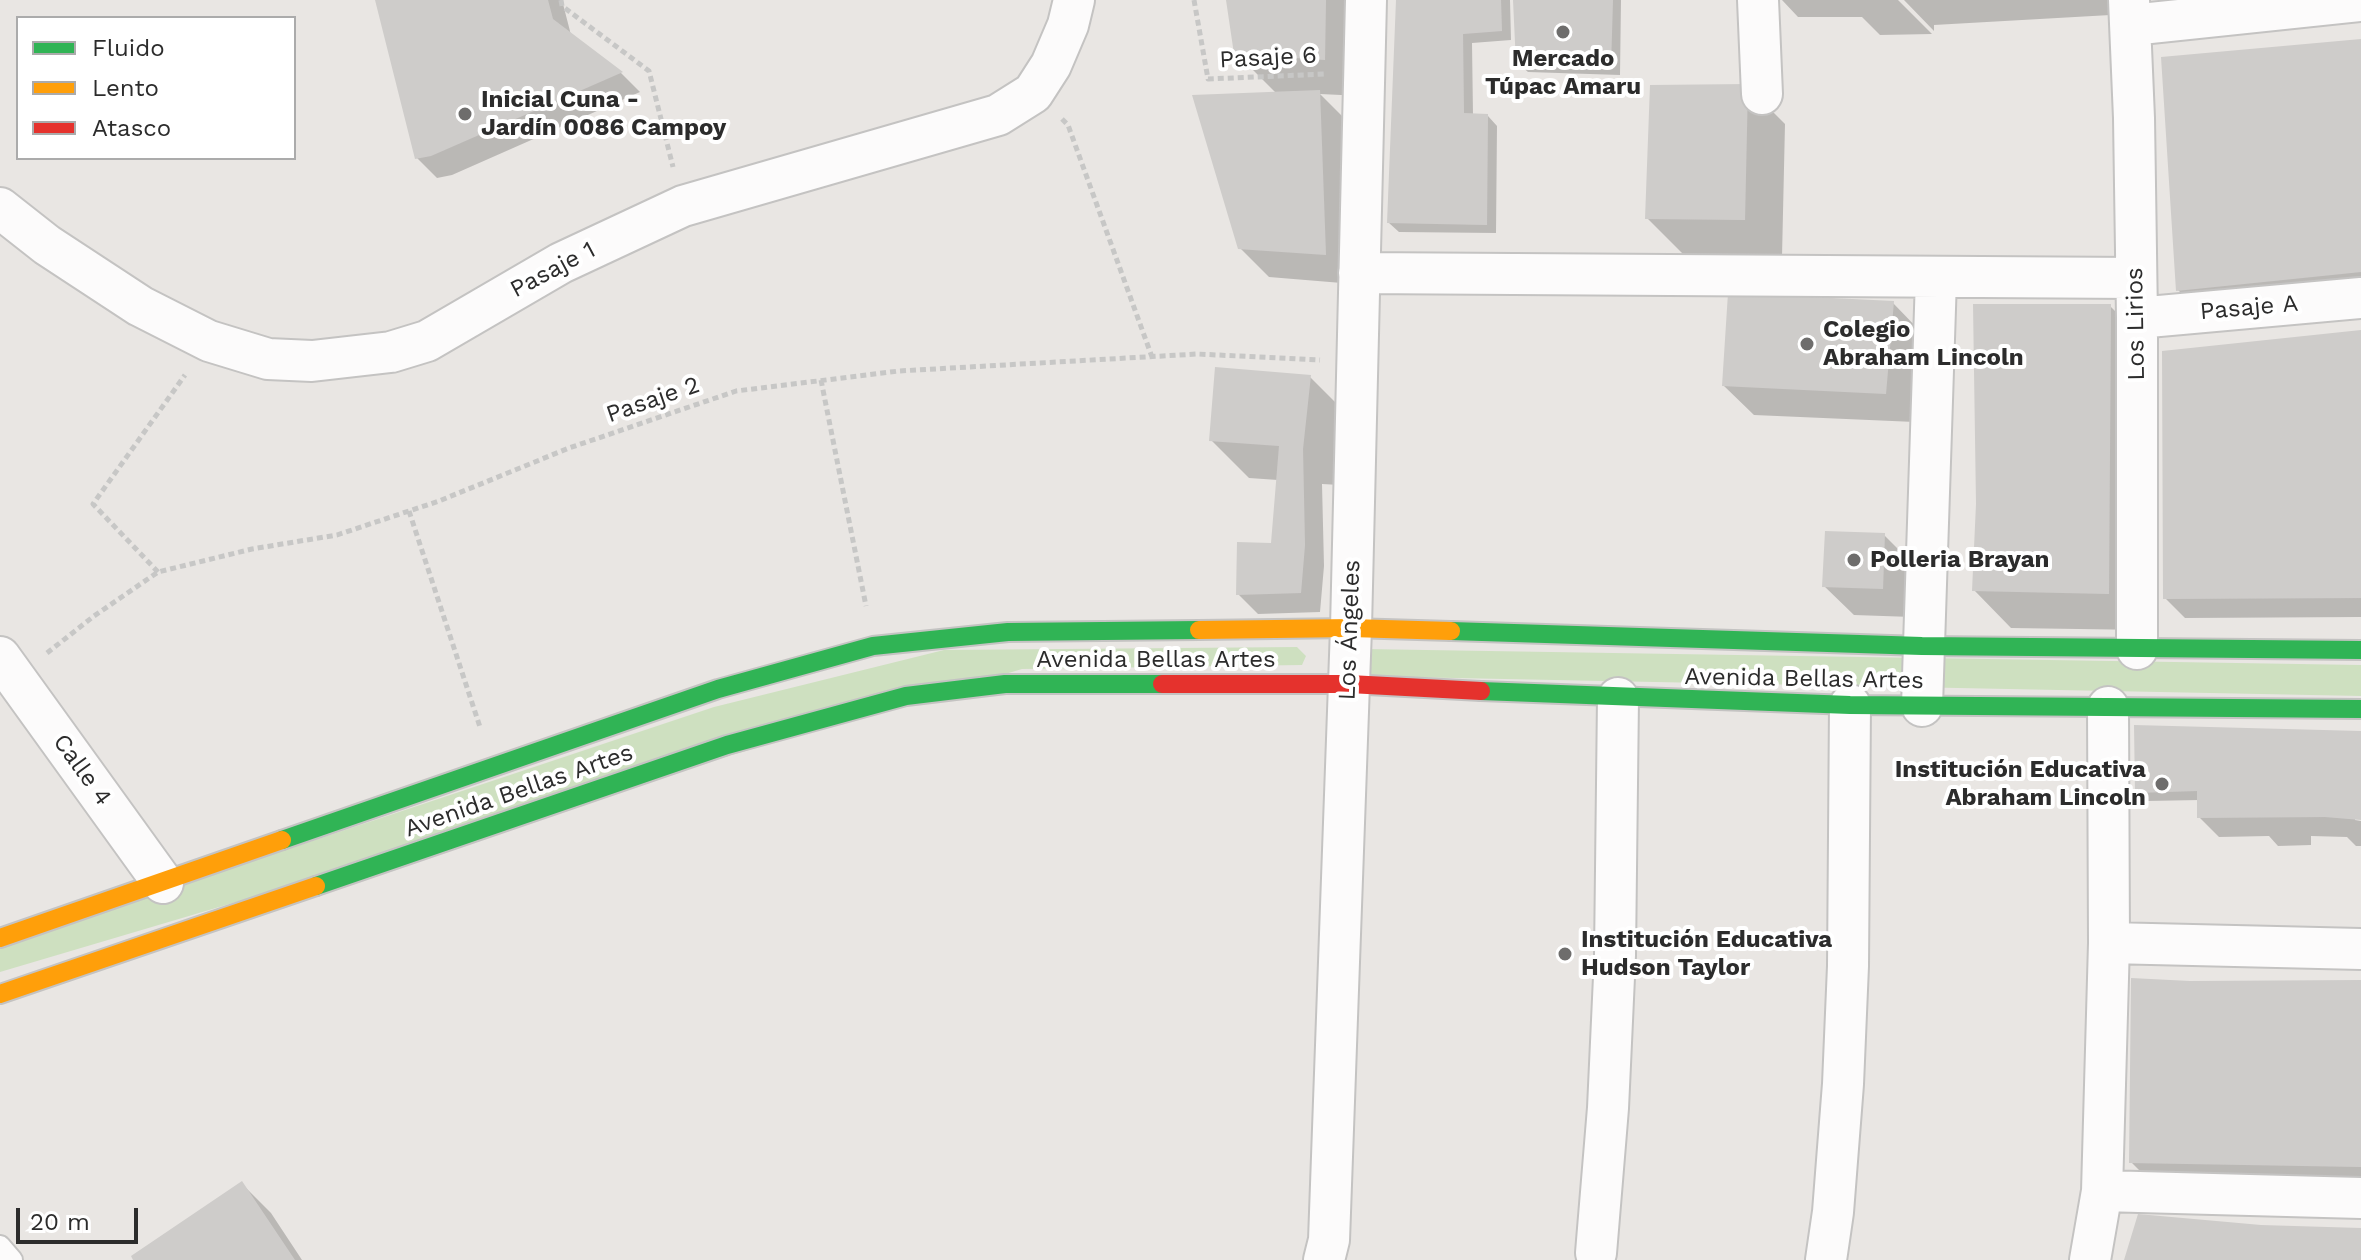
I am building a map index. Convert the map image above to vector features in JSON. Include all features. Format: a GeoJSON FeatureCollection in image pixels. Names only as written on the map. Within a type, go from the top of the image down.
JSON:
{"type":"FeatureCollection","features":[{"type":"Feature","properties":{"kind":"street","name":"Pasaje 1"},"geometry":{"type":"LineString","coordinates":[[0,208],[47,245],[140,306],[209,341],[268,359],[312,361],[391,352],[427,341],[561,263],[683,206],[998,115],[1033,93],[1051,65],[1068,25],[1074,0]]}},
{"type":"Feature","properties":{"kind":"street","name":"Los Ángeles"},"geometry":{"type":"LineString","coordinates":[[1324,1260],[1329,1240],[1351,628],[1366,0]]}},
{"type":"Feature","properties":{"kind":"street"},"geometry":{"type":"LineString","coordinates":[[1758,0],[1762,94]]}},
{"type":"Feature","properties":{"kind":"street"},"geometry":{"type":"LineString","coordinates":[[2130,12],[2361,1]]}},
{"type":"Feature","properties":{"kind":"street","name":"Los Lirios"},"geometry":{"type":"LineString","coordinates":[[2130,12],[2137,318],[2137,649]]}},
{"type":"Feature","properties":{"kind":"street"},"geometry":{"type":"LineString","coordinates":[[1359,273],[2136,278]]}},
{"type":"Feature","properties":{"kind":"street"},"geometry":{"type":"LineString","coordinates":[[1922,706],[1936,278]]}},
{"type":"Feature","properties":{"kind":"street","name":"Pasaje A"},"geometry":{"type":"LineString","coordinates":[[2137,318],[2361,298]]}},
{"type":"Feature","properties":{"kind":"street","name":"Avenida Bellas Artes"},"geometry":{"type":"LineString","coordinates":[[0,938],[718,689],[873,646],[1008,632],[1351,628],[1922,646],[2361,650]]}},
{"type":"Feature","properties":{"kind":"street","name":"Calle 4"},"geometry":{"type":"LineString","coordinates":[[8,668],[163,883]]}},
{"type":"Feature","properties":{"kind":"street","name":"Avenida Bellas Artes"},"geometry":{"type":"LineString","coordinates":[[0,994],[727,745],[906,696],[1005,684],[1349,684],[1618,698],[1850,705],[2361,709]]}},
{"type":"Feature","properties":{"kind":"street"},"geometry":{"type":"LineString","coordinates":[[1596,1253],[1608,1108],[1615,955],[1618,698]]}},
{"type":"Feature","properties":{"kind":"street"},"geometry":{"type":"LineString","coordinates":[[1826,1260],[1834,1198],[1847,996],[1850,705]]}},
{"type":"Feature","properties":{"kind":"street"},"geometry":{"type":"LineString","coordinates":[[2090,1260],[2102,1191],[2109,943],[2108,707]]}},
{"type":"Feature","properties":{"kind":"street"},"geometry":{"type":"LineString","coordinates":[[2109,943],[2361,949]]}},
{"type":"Feature","properties":{"kind":"street"},"geometry":{"type":"LineString","coordinates":[[2102,1191],[2361,1198]]}},
{"type":"Feature","properties":{"kind":"lane"},"geometry":{"type":"LineString","coordinates":[[0,1246],[12,1260]]}},
{"type":"Feature","properties":{"kind":"path"},"geometry":{"type":"LineString","coordinates":[[561,0],[562,6],[649,71],[683,206]]}},
{"type":"Feature","properties":{"kind":"path","name":"Pasaje 6"},"geometry":{"type":"LineString","coordinates":[[1194,0],[1208,79],[1363,72]]}},
{"type":"Feature","properties":{"kind":"path"},"geometry":{"type":"LineString","coordinates":[[1033,93],[1068,125],[1152,357]]}},
{"type":"Feature","properties":{"kind":"path"},"geometry":{"type":"LineString","coordinates":[[158,572],[93,504],[209,341]]}},
{"type":"Feature","properties":{"kind":"path","name":"Pasaje 2"},"geometry":{"type":"LineString","coordinates":[[8,668],[94,616],[158,572],[252,549],[337,535],[409,511],[569,448],[736,391],[899,371],[1197,354],[1357,361]]}},
{"type":"Feature","properties":{"kind":"path"},"geometry":{"type":"LineString","coordinates":[[821,380],[873,646]]}},
{"type":"Feature","properties":{"kind":"path"},"geometry":{"type":"LineString","coordinates":[[409,511],[492,766]]}},
{"type":"Feature","properties":{"kind":"green space"},"geometry":{"type":"Polygon","coordinates":[[[1297,647],[1306,656],[1302,665],[1022,669],[0,972],[0,945],[714,707],[944,650],[1297,647]]]}},
{"type":"Feature","properties":{"kind":"green space"},"geometry":{"type":"Polygon","coordinates":[[[1364,649],[2361,665],[2361,696],[1353,676],[1364,649]]]}},
{"type":"Feature","properties":{"kind":"building","name":"Inicial Cuna - Jardín 0086 Campoy"},"geometry":{"type":"Polygon","coordinates":[[[375,0],[548,0],[553,19],[623,72],[431,156],[415,159],[375,0]]]}},
{"type":"Feature","properties":{"kind":"building"},"geometry":{"type":"Polygon","coordinates":[[[1226,0],[1326,0],[1325,60],[1234,54],[1226,0]]]}},
{"type":"Feature","properties":{"kind":"building"},"geometry":{"type":"Polygon","coordinates":[[[1396,0],[1501,0],[1502,31],[1463,34],[1464,113],[1488,114],[1487,225],[1387,223],[1396,0]]]}},
{"type":"Feature","properties":{"kind":"building","name":"Mercado Túpac Amaru"},"geometry":{"type":"Polygon","coordinates":[[[1513,0],[1613,0],[1611,66],[1516,64],[1513,0]]]}},
{"type":"Feature","properties":{"kind":"building"},"geometry":{"type":"Polygon","coordinates":[[[2361,39],[2361,272],[2176,291],[2161,57],[2361,39]]]}},
{"type":"Feature","properties":{"kind":"building"},"geometry":{"type":"Polygon","coordinates":[[[1748,84],[1745,220],[1645,219],[1650,85],[1748,84]]]}},
{"type":"Feature","properties":{"kind":"building"},"geometry":{"type":"Polygon","coordinates":[[[1320,90],[1326,255],[1238,249],[1192,95],[1320,90]]]}},
{"type":"Feature","properties":{"kind":"building","name":"Colegio Abraham Lincoln"},"geometry":{"type":"Polygon","coordinates":[[[1728,293],[1894,301],[1886,394],[1722,386],[1728,293]]]}},
{"type":"Feature","properties":{"kind":"building"},"geometry":{"type":"Polygon","coordinates":[[[1973,304],[2111,304],[2109,594],[1972,591],[1976,504],[1973,304]]]}},
{"type":"Feature","properties":{"kind":"building"},"geometry":{"type":"Polygon","coordinates":[[[2361,330],[2361,598],[2163,599],[2162,351],[2361,330]]]}},
{"type":"Feature","properties":{"kind":"building"},"geometry":{"type":"Polygon","coordinates":[[[1215,367],[1311,375],[1303,449],[1305,545],[1301,593],[1236,595],[1237,542],[1271,543],[1279,446],[1209,441],[1215,367]]]}},
{"type":"Feature","properties":{"kind":"building","name":"Polleria Brayan"},"geometry":{"type":"Polygon","coordinates":[[[1825,531],[1885,533],[1883,589],[1822,587],[1825,531]]]}},
{"type":"Feature","properties":{"kind":"building"},"geometry":{"type":"Polygon","coordinates":[[[2134,725],[2361,731],[2361,820],[2325,817],[2197,818],[2197,791],[2135,793],[2134,725]]]}},
{"type":"Feature","properties":{"kind":"building"},"geometry":{"type":"Polygon","coordinates":[[[2131,978],[2190,981],[2361,980],[2361,1167],[2129,1163],[2131,978]]]}},
{"type":"Feature","properties":{"kind":"building"},"geometry":{"type":"Polygon","coordinates":[[[242,1181],[295,1260],[133,1260],[131,1256],[242,1181]]]}},
{"type":"Feature","properties":{"kind":"building"},"geometry":{"type":"Polygon","coordinates":[[[2138,1214],[2261,1225],[2361,1228],[2361,1260],[2124,1260],[2138,1214]]]}},
{"type":"Feature","properties":{"kind":"traffic: fast"},"geometry":{"type":"LineString","coordinates":[[282,840],[718,689],[873,646],[1008,632],[1199,630]]}},
{"type":"Feature","properties":{"kind":"traffic: fast"},"geometry":{"type":"LineString","coordinates":[[1451,631],[1922,646],[2361,650]]}},
{"type":"Feature","properties":{"kind":"traffic: fast"},"geometry":{"type":"LineString","coordinates":[[316,886],[727,745],[906,696],[1005,684],[1162,684]]}},
{"type":"Feature","properties":{"kind":"traffic: fast"},"geometry":{"type":"LineString","coordinates":[[1481,691],[1850,705],[2361,709]]}},
{"type":"Feature","properties":{"kind":"traffic: slow"},"geometry":{"type":"LineString","coordinates":[[1199,630],[1351,628],[1451,631]]}},
{"type":"Feature","properties":{"kind":"traffic: slow"},"geometry":{"type":"LineString","coordinates":[[0,938],[282,840]]}},
{"type":"Feature","properties":{"kind":"traffic: slow"},"geometry":{"type":"LineString","coordinates":[[0,994],[316,886]]}},
{"type":"Feature","properties":{"kind":"traffic: jam"},"geometry":{"type":"LineString","coordinates":[[1162,684],[1349,684],[1481,691]]}},
{"type":"Feature","properties":{"kind":"place","name":"Mercado Túpac Amaru"},"geometry":{"type":"Point","coordinates":[1563,32]}},
{"type":"Feature","properties":{"kind":"place","name":"Inicial Cuna - Jardín 0086 Campoy"},"geometry":{"type":"Point","coordinates":[465,114]}},
{"type":"Feature","properties":{"kind":"place","name":"Colegio Abraham Lincoln"},"geometry":{"type":"Point","coordinates":[1807,344]}},
{"type":"Feature","properties":{"kind":"place","name":"Polleria Brayan"},"geometry":{"type":"Point","coordinates":[1854,560]}},
{"type":"Feature","properties":{"kind":"place","name":"Institución Educativa Abraham Lincoln"},"geometry":{"type":"Point","coordinates":[2162,784]}},
{"type":"Feature","properties":{"kind":"place","name":"Institución Educativa Hudson Taylor"},"geometry":{"type":"Point","coordinates":[1565,954]}}]}
